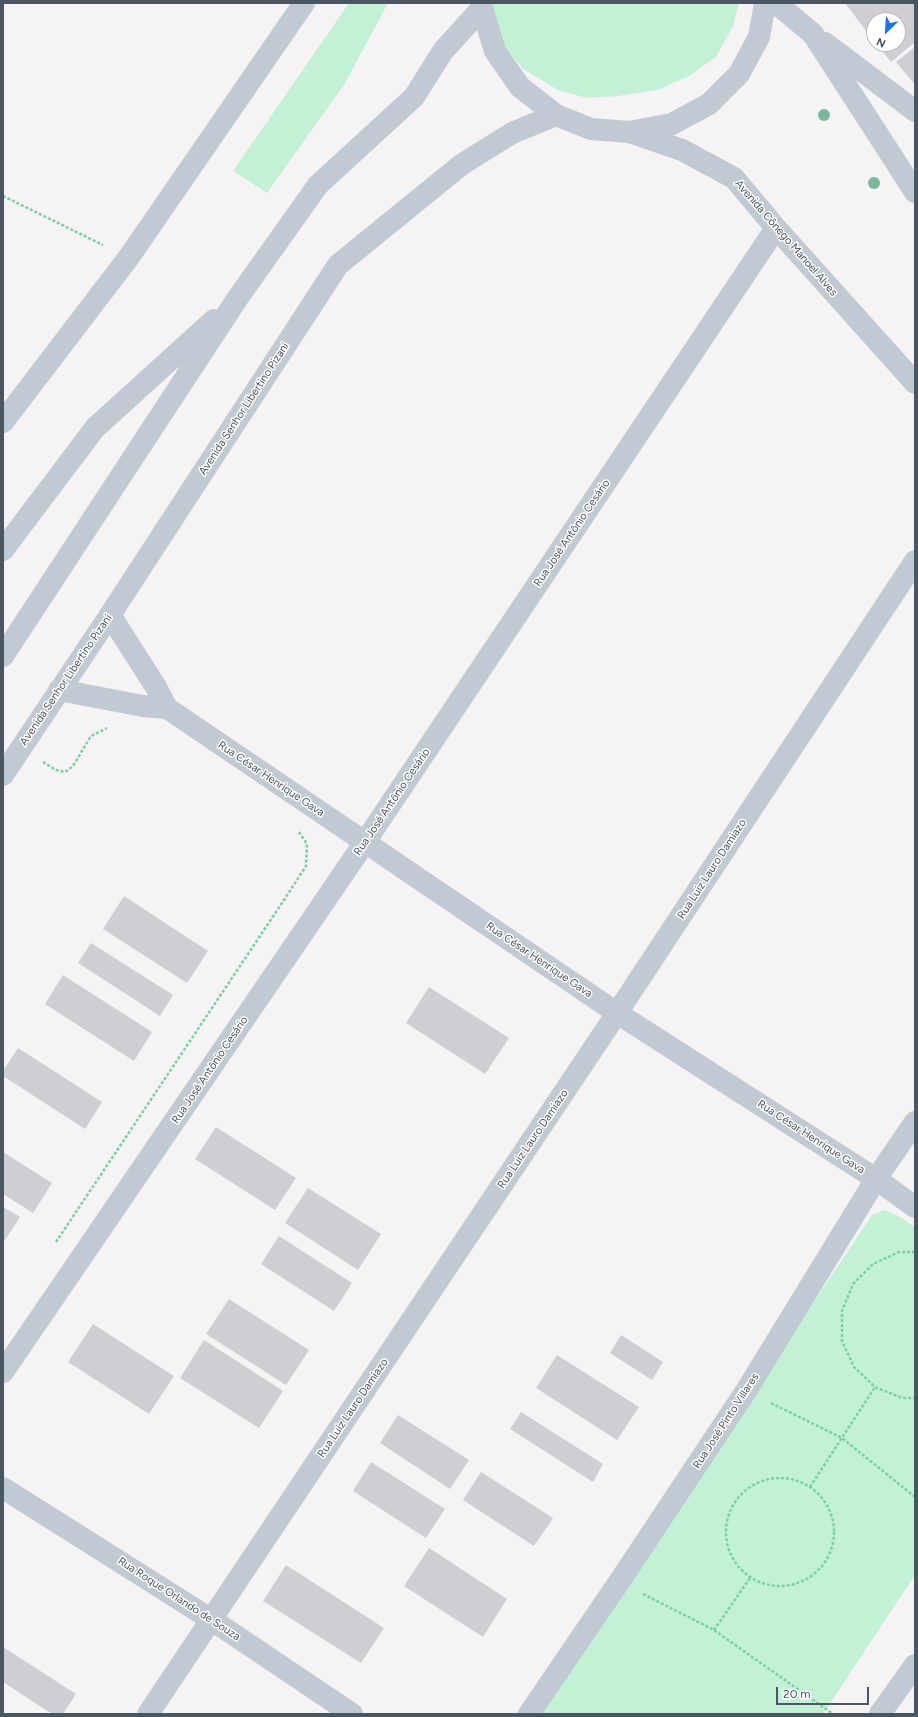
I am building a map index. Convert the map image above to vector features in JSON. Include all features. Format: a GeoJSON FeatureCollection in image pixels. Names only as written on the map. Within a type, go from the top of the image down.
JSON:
{"type":"FeatureCollection","features":[{"type":"Feature","properties":{"kind":"street"},"geometry":{"type":"LineString","coordinates":[[3,422],[129,257],[304,3]]}},
{"type":"Feature","properties":{"kind":"street"},"geometry":{"type":"LineString","coordinates":[[482,6],[495,51],[520,87],[556,115],[591,128],[629,132],[672,124],[709,104],[739,74],[759,36],[765,3]]}},
{"type":"Feature","properties":{"kind":"street"},"geometry":{"type":"LineString","coordinates":[[776,3],[813,34],[915,111]]}},
{"type":"Feature","properties":{"kind":"street"},"geometry":{"type":"LineString","coordinates":[[3,656],[237,299],[318,185],[414,96],[443,51],[482,6]]}},
{"type":"Feature","properties":{"kind":"street"},"geometry":{"type":"LineString","coordinates":[[813,34],[915,192]]}},
{"type":"Feature","properties":{"kind":"street","name":"Avenida Senhor Libertino Pizani"},"geometry":{"type":"LineString","coordinates":[[3,775],[110,615],[338,265],[461,165],[512,133],[556,115]]}},
{"type":"Feature","properties":{"kind":"street","name":"Avenida Cônego Manoel Alves"},"geometry":{"type":"LineString","coordinates":[[629,132],[682,150],[734,178],[776,228],[915,383]]}},
{"type":"Feature","properties":{"kind":"street","name":"Rua José Antônio Cesário"},"geometry":{"type":"LineString","coordinates":[[3,1372],[365,842],[776,228]]}},
{"type":"Feature","properties":{"kind":"street"},"geometry":{"type":"LineString","coordinates":[[3,550],[95,428],[237,299]]}},
{"type":"Feature","properties":{"kind":"street","name":"Rua Luiz Lauro Damiazo"},"geometry":{"type":"LineString","coordinates":[[148,1714],[617,1013],[915,561]]}},
{"type":"Feature","properties":{"kind":"street","name":"Rua César Henrique Gava"},"geometry":{"type":"LineString","coordinates":[[110,615],[156,686],[167,708]]}},
{"type":"Feature","properties":{"kind":"street","name":"Rua César Henrique Gava"},"geometry":{"type":"LineString","coordinates":[[59,690],[143,706],[167,708],[617,1013],[876,1179],[915,1207]]}},
{"type":"Feature","properties":{"kind":"street","name":"Rua José Pinto Villares"},"geometry":{"type":"LineString","coordinates":[[529,1714],[746,1391],[876,1179],[915,1122]]}},
{"type":"Feature","properties":{"kind":"street","name":"Rua Roque Orlando de Souza"},"geometry":{"type":"LineString","coordinates":[[3,1488],[212,1620],[352,1714]]}},
{"type":"Feature","properties":{"kind":"street"},"geometry":{"type":"LineString","coordinates":[[880,1714],[915,1665]]}},
{"type":"Feature","properties":{"kind":"path"},"geometry":{"type":"LineString","coordinates":[[3,196],[129,257]]}},
{"type":"Feature","properties":{"kind":"path"},"geometry":{"type":"LineString","coordinates":[[20,748],[56,770],[65,772],[73,766],[91,736],[112,726]]}},
{"type":"Feature","properties":{"kind":"path"},"geometry":{"type":"LineString","coordinates":[[54,1245],[306,866],[307,844],[297,828]]}},
{"type":"Feature","properties":{"kind":"path"},"geometry":{"type":"LineString","coordinates":[[915,1252],[899,1252],[873,1264],[853,1284],[842,1311],[842,1340],[854,1367],[875,1387],[902,1398],[915,1398]]}},
{"type":"Feature","properties":{"kind":"path"},"geometry":{"type":"LineString","coordinates":[[810,1487],[875,1387]]}},
{"type":"Feature","properties":{"kind":"path"},"geometry":{"type":"LineString","coordinates":[[746,1391],[842,1438],[915,1497]]}},
{"type":"Feature","properties":{"kind":"path"},"geometry":{"type":"LineString","coordinates":[[769,1479],[790,1479],[810,1487],[825,1502],[833,1521],[834,1542],[826,1562],[810,1577],[791,1586],[770,1586],[750,1578],[735,1563],[726,1543],[726,1522],[734,1502],[749,1487],[769,1479]]}},
{"type":"Feature","properties":{"kind":"path"},"geometry":{"type":"LineString","coordinates":[[714,1630],[750,1578]]}},
{"type":"Feature","properties":{"kind":"path"},"geometry":{"type":"LineString","coordinates":[[619,1582],[714,1630],[833,1714]]}},
{"type":"Feature","properties":{"kind":"green space"},"geometry":{"type":"Polygon","coordinates":[[[349,3],[388,3],[344,85],[267,193],[233,171],[349,3]]]}},
{"type":"Feature","properties":{"kind":"green space"},"geometry":{"type":"Polygon","coordinates":[[[489,3],[739,3],[733,26],[716,57],[689,76],[657,90],[618,96],[587,98],[558,90],[523,69],[496,36],[489,3]]]}},
{"type":"Feature","properties":{"kind":"green space"},"geometry":{"type":"Polygon","coordinates":[[[885,1210],[902,1218],[915,1227],[915,1575],[823,1714],[539,1714],[872,1215],[885,1210]]]}},
{"type":"Feature","properties":{"kind":"building"},"geometry":{"type":"Polygon","coordinates":[[[845,3],[915,3],[915,42],[906,50],[906,12],[866,12],[866,31],[845,3]]]}},
{"type":"Feature","properties":{"kind":"building"},"geometry":{"type":"Polygon","coordinates":[[[915,47],[915,85],[896,62],[915,47]]]}},
{"type":"Feature","properties":{"kind":"building"},"geometry":{"type":"Polygon","coordinates":[[[883,52],[903,52],[891,62],[883,52]]]}},
{"type":"Feature","properties":{"kind":"building"},"geometry":{"type":"Polygon","coordinates":[[[124,896],[208,951],[187,983],[103,929],[124,896]]]}},
{"type":"Feature","properties":{"kind":"building"},"geometry":{"type":"Polygon","coordinates":[[[91,943],[173,995],[160,1016],[78,963],[91,943]]]}},
{"type":"Feature","properties":{"kind":"building"},"geometry":{"type":"Polygon","coordinates":[[[63,975],[152,1032],[134,1061],[45,1004],[63,975]]]}},
{"type":"Feature","properties":{"kind":"building"},"geometry":{"type":"Polygon","coordinates":[[[429,987],[509,1038],[485,1074],[406,1023],[429,987]]]}},
{"type":"Feature","properties":{"kind":"building"},"geometry":{"type":"Polygon","coordinates":[[[18,1048],[102,1102],[85,1129],[3,1076],[3,1071],[18,1048]]]}},
{"type":"Feature","properties":{"kind":"building"},"geometry":{"type":"Polygon","coordinates":[[[216,1127],[296,1178],[275,1210],[195,1159],[216,1127]]]}},
{"type":"Feature","properties":{"kind":"building"},"geometry":{"type":"Polygon","coordinates":[[[3,1152],[52,1183],[33,1213],[3,1194],[3,1152]]]}},
{"type":"Feature","properties":{"kind":"building"},"geometry":{"type":"Polygon","coordinates":[[[308,1188],[381,1234],[358,1270],[285,1223],[308,1188]]]}},
{"type":"Feature","properties":{"kind":"building"},"geometry":{"type":"Polygon","coordinates":[[[3,1207],[20,1217],[3,1243],[3,1207]]]}},
{"type":"Feature","properties":{"kind":"building"},"geometry":{"type":"Polygon","coordinates":[[[279,1236],[352,1283],[334,1311],[261,1264],[279,1236]]]}},
{"type":"Feature","properties":{"kind":"building"},"geometry":{"type":"Polygon","coordinates":[[[229,1299],[309,1350],[286,1385],[206,1334],[229,1299]]]}},
{"type":"Feature","properties":{"kind":"building"},"geometry":{"type":"Polygon","coordinates":[[[93,1324],[174,1376],[149,1414],[68,1362],[93,1324]]]}},
{"type":"Feature","properties":{"kind":"building"},"geometry":{"type":"Polygon","coordinates":[[[621,1335],[663,1362],[652,1380],[610,1353],[621,1335]]]}},
{"type":"Feature","properties":{"kind":"building"},"geometry":{"type":"Polygon","coordinates":[[[204,1340],[283,1391],[259,1428],[180,1378],[204,1340]]]}},
{"type":"Feature","properties":{"kind":"building"},"geometry":{"type":"Polygon","coordinates":[[[557,1355],[639,1407],[617,1440],[536,1388],[557,1355]]]}},
{"type":"Feature","properties":{"kind":"building"},"geometry":{"type":"Polygon","coordinates":[[[521,1412],[603,1464],[593,1482],[510,1429],[521,1412]]]}},
{"type":"Feature","properties":{"kind":"building"},"geometry":{"type":"Polygon","coordinates":[[[398,1415],[469,1460],[450,1489],[380,1443],[398,1415]]]}},
{"type":"Feature","properties":{"kind":"building"},"geometry":{"type":"Polygon","coordinates":[[[371,1462],[445,1509],[426,1538],[353,1491],[371,1462]]]}},
{"type":"Feature","properties":{"kind":"building"},"geometry":{"type":"Polygon","coordinates":[[[481,1472],[553,1518],[534,1546],[463,1500],[481,1472]]]}},
{"type":"Feature","properties":{"kind":"building"},"geometry":{"type":"Polygon","coordinates":[[[429,1548],[507,1599],[483,1637],[404,1586],[429,1548]]]}},
{"type":"Feature","properties":{"kind":"building"},"geometry":{"type":"Polygon","coordinates":[[[286,1565],[384,1628],[361,1663],[263,1601],[286,1565]]]}},
{"type":"Feature","properties":{"kind":"building"},"geometry":{"type":"Polygon","coordinates":[[[3,1647],[76,1694],[63,1714],[52,1714],[3,1682],[3,1647]]]}}]}
